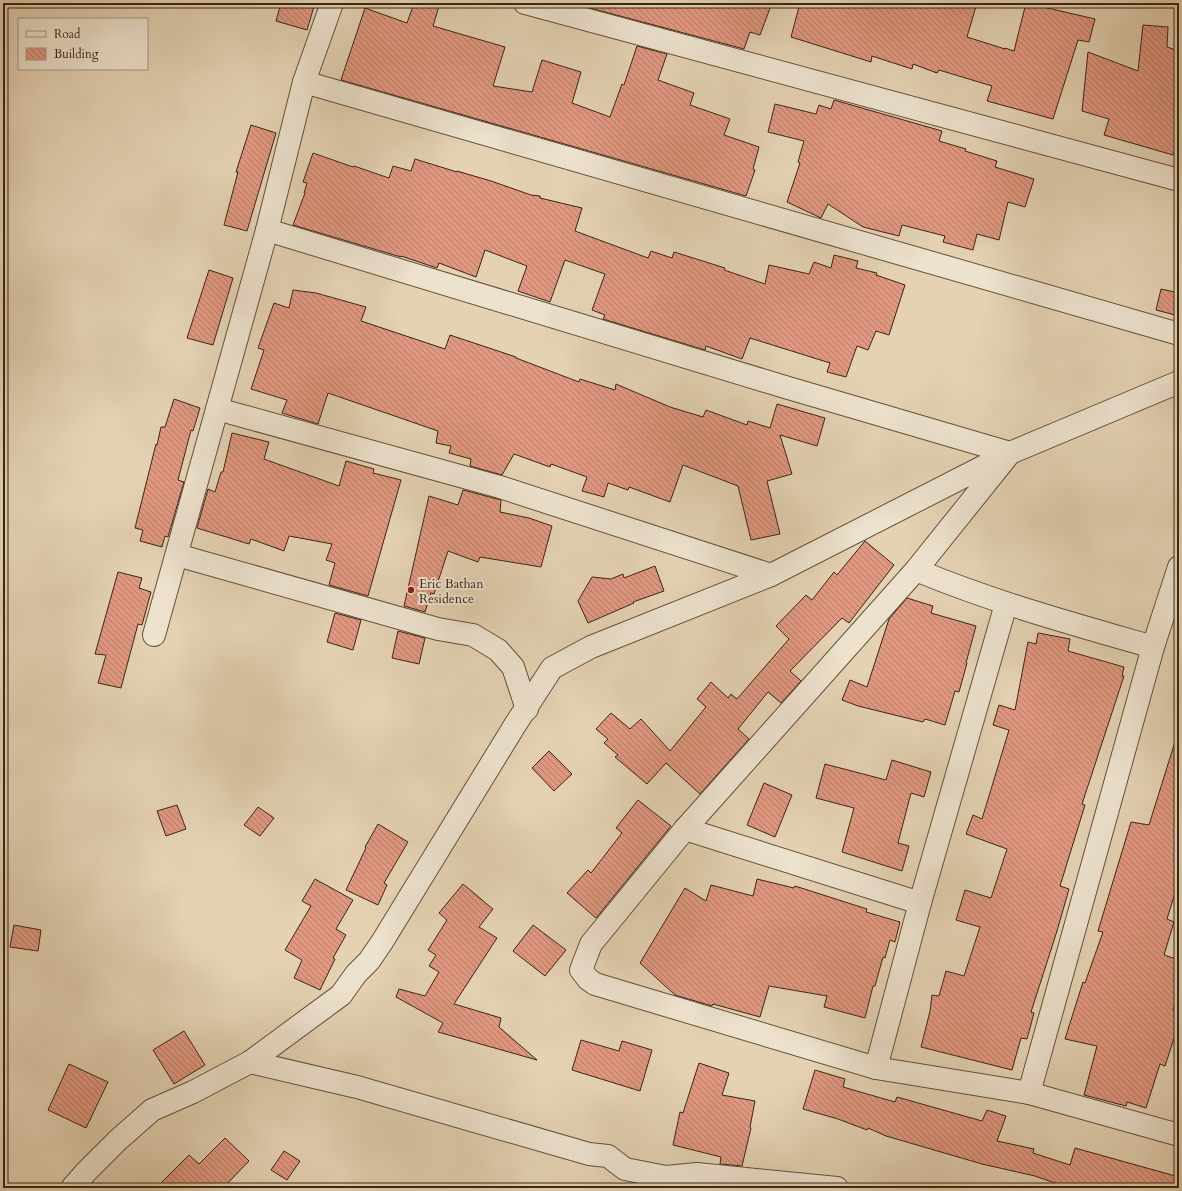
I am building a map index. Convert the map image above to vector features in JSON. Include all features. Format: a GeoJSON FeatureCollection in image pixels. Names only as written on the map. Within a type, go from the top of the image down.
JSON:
{"type":"FeatureCollection","features":[{"type":"Feature","properties":{"kind":"street"},"geometry":{"type":"LineString","coordinates":[[154,635],[267,230],[304,82],[332,3]]}},
{"type":"Feature","properties":{"kind":"street"},"geometry":{"type":"LineString","coordinates":[[525,3],[1179,180]]}},
{"type":"Feature","properties":{"kind":"street"},"geometry":{"type":"LineString","coordinates":[[304,82],[1179,334]]}},
{"type":"Feature","properties":{"kind":"street"},"geometry":{"type":"LineString","coordinates":[[267,230],[785,387],[1010,453]]}},
{"type":"Feature","properties":{"kind":"street"},"geometry":{"type":"LineString","coordinates":[[72,1188],[118,1140],[152,1110],[192,1092],[250,1062],[341,995],[382,942],[515,725],[527,709],[552,668],[590,648],[771,575],[1010,453],[1179,382]]}},
{"type":"Feature","properties":{"kind":"street"},"geometry":{"type":"LineString","coordinates":[[218,409],[500,487],[771,575]]}},
{"type":"Feature","properties":{"kind":"street"},"geometry":{"type":"LineString","coordinates":[[1010,453],[916,570],[685,829],[591,944],[581,970],[588,979],[595,984],[876,1068],[1029,1093],[1178,1130]]}},
{"type":"Feature","properties":{"kind":"street"},"geometry":{"type":"LineString","coordinates":[[177,555],[438,629],[473,635],[498,650],[513,667],[527,709]]}},
{"type":"Feature","properties":{"kind":"street"},"geometry":{"type":"LineString","coordinates":[[1029,1093],[1153,648],[1179,566]]}},
{"type":"Feature","properties":{"kind":"street"},"geometry":{"type":"LineString","coordinates":[[916,570],[1006,604],[1153,648]]}},
{"type":"Feature","properties":{"kind":"street"},"geometry":{"type":"LineString","coordinates":[[876,1068],[920,903],[1006,604]]}},
{"type":"Feature","properties":{"kind":"street"},"geometry":{"type":"LineString","coordinates":[[685,829],[920,903]]}},
{"type":"Feature","properties":{"kind":"street"},"geometry":{"type":"LineString","coordinates":[[250,1062],[357,1087],[589,1154],[608,1156],[625,1169],[666,1177],[697,1174],[838,1188]]}},
{"type":"Feature","properties":{"kind":"building"},"geometry":{"type":"Polygon","coordinates":[[[281,3],[315,3],[307,30],[276,21],[281,3]]]}},
{"type":"Feature","properties":{"kind":"building"},"geometry":{"type":"Polygon","coordinates":[[[414,3],[440,3],[433,26],[505,47],[493,86],[532,92],[542,60],[581,72],[572,103],[610,117],[622,84],[624,85],[637,46],[667,54],[658,80],[694,93],[690,105],[730,119],[724,135],[759,147],[753,169],[755,170],[746,196],[341,80],[365,8],[407,23],[414,3]]]}},
{"type":"Feature","properties":{"kind":"building"},"geometry":{"type":"Polygon","coordinates":[[[591,3],[772,3],[760,35],[750,32],[744,49],[590,8],[591,3]]]}},
{"type":"Feature","properties":{"kind":"building"},"geometry":{"type":"Polygon","coordinates":[[[800,3],[977,3],[967,37],[1014,51],[1026,3],[1095,19],[1089,42],[1078,40],[1053,119],[987,101],[992,86],[939,70],[937,73],[913,64],[912,69],[872,56],[871,62],[791,37],[800,3]]]}},
{"type":"Feature","properties":{"kind":"building"},"geometry":{"type":"Polygon","coordinates":[[[1143,25],[1168,27],[1167,47],[1179,51],[1179,136],[1173,155],[1104,135],[1109,119],[1082,111],[1088,52],[1138,71],[1143,25]]]}},
{"type":"Feature","properties":{"kind":"building"},"geometry":{"type":"Polygon","coordinates":[[[834,100],[942,131],[939,141],[966,149],[965,151],[997,161],[995,167],[1034,179],[1025,207],[1008,202],[999,240],[977,234],[973,250],[943,242],[945,236],[902,225],[899,236],[863,227],[828,204],[821,218],[787,202],[800,163],[798,162],[804,141],[768,132],[775,104],[816,114],[819,105],[831,109],[834,100]]]}},
{"type":"Feature","properties":{"kind":"building"},"geometry":{"type":"Polygon","coordinates":[[[251,125],[276,133],[247,231],[224,225],[238,172],[236,172],[251,125]]]}},
{"type":"Feature","properties":{"kind":"building"},"geometry":{"type":"Polygon","coordinates":[[[313,153],[389,178],[393,166],[411,171],[415,159],[491,181],[531,195],[540,196],[540,198],[582,208],[575,231],[648,258],[651,251],[672,258],[674,252],[725,268],[724,270],[765,284],[769,265],[809,274],[814,262],[831,268],[834,255],[858,261],[856,268],[877,273],[876,275],[905,285],[889,335],[876,331],[868,350],[857,346],[846,377],[827,372],[830,363],[750,338],[742,359],[706,346],[705,350],[603,319],[605,315],[592,310],[605,274],[565,260],[550,302],[518,291],[527,266],[485,250],[476,277],[439,263],[437,268],[293,225],[305,193],[307,183],[303,182],[313,153]]]}},
{"type":"Feature","properties":{"kind":"building"},"geometry":{"type":"Polygon","coordinates":[[[209,270],[233,278],[213,345],[187,338],[209,270]]]}},
{"type":"Feature","properties":{"kind":"building"},"geometry":{"type":"Polygon","coordinates":[[[1161,289],[1179,293],[1179,316],[1156,310],[1161,289]]]}},
{"type":"Feature","properties":{"kind":"building"},"geometry":{"type":"Polygon","coordinates":[[[293,290],[316,293],[366,307],[361,321],[445,349],[450,335],[516,357],[579,382],[580,379],[615,390],[616,384],[670,407],[703,417],[706,410],[747,425],[748,421],[770,428],[777,404],[825,418],[817,446],[780,435],[792,474],[767,481],[780,534],[751,540],[738,486],[683,465],[670,502],[629,487],[628,490],[608,483],[604,497],[582,491],[587,477],[551,464],[550,467],[514,454],[502,475],[470,466],[471,459],[449,453],[451,446],[436,443],[438,431],[328,393],[318,424],[282,413],[287,400],[251,389],[264,350],[258,348],[274,303],[289,308],[293,290]]]}},
{"type":"Feature","properties":{"kind":"building"},"geometry":{"type":"Polygon","coordinates":[[[174,399],[200,408],[193,431],[191,430],[178,480],[184,482],[168,537],[165,536],[162,547],[140,541],[143,530],[135,528],[161,427],[165,427],[174,399]]]}},
{"type":"Feature","properties":{"kind":"building"},"geometry":{"type":"Polygon","coordinates":[[[232,433],[269,442],[264,459],[339,486],[346,461],[374,469],[373,473],[401,480],[368,596],[329,585],[335,563],[326,560],[332,544],[289,536],[284,551],[251,539],[249,544],[197,528],[208,489],[215,492],[221,472],[223,472],[232,433]]]}},
{"type":"Feature","properties":{"kind":"building"},"geometry":{"type":"Polygon","coordinates":[[[463,490],[501,500],[500,512],[529,518],[552,526],[541,567],[480,557],[478,562],[448,551],[434,594],[431,593],[425,612],[404,606],[429,496],[458,505],[463,490]]]}},
{"type":"Feature","properties":{"kind":"building"},"geometry":{"type":"Polygon","coordinates":[[[865,541],[894,565],[849,623],[842,618],[790,671],[801,681],[781,703],[768,692],[738,729],[749,739],[700,794],[666,763],[647,784],[615,757],[618,755],[604,743],[608,739],[596,729],[611,713],[630,729],[641,719],[670,751],[706,707],[697,699],[711,682],[728,698],[731,694],[737,699],[789,639],[776,626],[806,595],[812,600],[834,572],[837,575],[865,541]]]}},
{"type":"Feature","properties":{"kind":"building"},"geometry":{"type":"Polygon","coordinates":[[[655,566],[664,591],[633,602],[634,603],[588,623],[578,601],[592,577],[611,579],[623,574],[624,578],[655,566]]]}},
{"type":"Feature","properties":{"kind":"building"},"geometry":{"type":"Polygon","coordinates":[[[118,572],[142,578],[139,588],[151,592],[142,625],[138,624],[121,688],[98,683],[106,655],[95,654],[118,572]]]}},
{"type":"Feature","properties":{"kind":"building"},"geometry":{"type":"Polygon","coordinates":[[[907,598],[933,606],[931,613],[976,626],[959,692],[955,691],[945,725],[925,719],[923,722],[858,706],[842,700],[850,680],[867,687],[889,619],[907,598]]]}},
{"type":"Feature","properties":{"kind":"building"},"geometry":{"type":"Polygon","coordinates":[[[335,613],[361,620],[353,650],[327,642],[335,613]]]}},
{"type":"Feature","properties":{"kind":"building"},"geometry":{"type":"Polygon","coordinates":[[[398,631],[425,638],[419,664],[392,658],[398,631]]]}},
{"type":"Feature","properties":{"kind":"building"},"geometry":{"type":"Polygon","coordinates":[[[1038,633],[1070,639],[1068,651],[1124,667],[1122,676],[1124,676],[1082,804],[1085,805],[1060,886],[1069,889],[1031,1012],[1034,1013],[1027,1039],[1021,1038],[1012,1070],[921,1047],[930,1011],[932,995],[939,996],[946,971],[964,976],[980,927],[956,920],[965,890],[991,898],[1007,849],[966,834],[973,815],[982,819],[1009,730],[993,725],[999,705],[1015,710],[1028,642],[1036,644],[1038,633]]]}},
{"type":"Feature","properties":{"kind":"building"},"geometry":{"type":"Polygon","coordinates":[[[1174,745],[1179,746],[1179,880],[1167,919],[1174,922],[1164,955],[1179,960],[1179,991],[1173,1010],[1179,1012],[1179,1023],[1165,1066],[1160,1064],[1146,1108],[1127,1102],[1126,1106],[1084,1095],[1097,1046],[1065,1039],[1083,982],[1085,983],[1103,932],[1098,931],[1131,822],[1149,825],[1174,745]]]}},
{"type":"Feature","properties":{"kind":"building"},"geometry":{"type":"Polygon","coordinates":[[[549,751],[572,774],[554,791],[532,768],[549,751]]]}},
{"type":"Feature","properties":{"kind":"building"},"geometry":{"type":"Polygon","coordinates":[[[892,760],[931,772],[924,797],[911,793],[898,843],[909,846],[902,871],[842,852],[854,808],[816,798],[825,764],[886,780],[892,760]]]}},
{"type":"Feature","properties":{"kind":"building"},"geometry":{"type":"Polygon","coordinates":[[[764,783],[792,795],[775,837],[747,825],[764,783]]]}},
{"type":"Feature","properties":{"kind":"building"},"geometry":{"type":"Polygon","coordinates":[[[638,800],[671,826],[596,918],[567,893],[588,870],[591,873],[622,833],[616,828],[638,800]]]}},
{"type":"Feature","properties":{"kind":"building"},"geometry":{"type":"Polygon","coordinates":[[[177,805],[186,829],[166,836],[157,811],[177,805]]]}},
{"type":"Feature","properties":{"kind":"building"},"geometry":{"type":"Polygon","coordinates":[[[258,807],[274,818],[260,836],[244,825],[258,807]]]}},
{"type":"Feature","properties":{"kind":"building"},"geometry":{"type":"Polygon","coordinates":[[[378,824],[408,842],[384,883],[387,885],[378,905],[346,890],[366,848],[365,847],[378,824]]]}},
{"type":"Feature","properties":{"kind":"building"},"geometry":{"type":"Polygon","coordinates":[[[315,879],[353,900],[336,929],[346,935],[333,958],[335,959],[320,990],[294,978],[302,960],[285,950],[311,906],[302,901],[315,879]]]}},
{"type":"Feature","properties":{"kind":"building"},"geometry":{"type":"Polygon","coordinates":[[[757,879],[794,888],[795,886],[867,909],[866,912],[900,922],[895,942],[890,940],[885,958],[883,957],[875,986],[873,986],[865,1018],[824,1007],[827,996],[769,986],[760,1017],[713,1004],[712,1006],[675,995],[640,963],[685,888],[706,901],[711,885],[753,896],[757,879]]]}},
{"type":"Feature","properties":{"kind":"building"},"geometry":{"type":"Polygon","coordinates":[[[463,884],[493,909],[479,927],[497,938],[454,1004],[501,1018],[499,1027],[537,1060],[438,1032],[443,1023],[396,997],[399,989],[425,996],[439,972],[429,966],[436,955],[428,950],[447,920],[439,913],[463,884]]]}},
{"type":"Feature","properties":{"kind":"building"},"geometry":{"type":"Polygon","coordinates":[[[14,925],[41,930],[38,951],[10,947],[14,925]]]}},
{"type":"Feature","properties":{"kind":"building"},"geometry":{"type":"Polygon","coordinates":[[[533,925],[566,950],[545,976],[513,951],[533,925]]]}},
{"type":"Feature","properties":{"kind":"building"},"geometry":{"type":"Polygon","coordinates":[[[184,1031],[205,1065],[174,1084],[153,1050],[184,1031]]]}},
{"type":"Feature","properties":{"kind":"building"},"geometry":{"type":"Polygon","coordinates":[[[581,1040],[619,1051],[622,1041],[652,1050],[640,1091],[572,1070],[581,1040]]]}},
{"type":"Feature","properties":{"kind":"building"},"geometry":{"type":"Polygon","coordinates":[[[699,1063],[729,1073],[722,1095],[755,1101],[751,1128],[742,1166],[720,1164],[721,1157],[673,1145],[680,1112],[683,1113],[699,1063]]]}},
{"type":"Feature","properties":{"kind":"building"},"geometry":{"type":"Polygon","coordinates":[[[69,1064],[108,1082],[86,1128],[48,1110],[69,1064]]]}},
{"type":"Feature","properties":{"kind":"building"},"geometry":{"type":"Polygon","coordinates":[[[815,1070],[845,1079],[843,1087],[895,1102],[897,1097],[982,1121],[987,1110],[1006,1116],[997,1141],[1034,1149],[1033,1153],[1070,1165],[1075,1148],[1179,1177],[1179,1188],[1069,1188],[1035,1176],[982,1164],[886,1136],[868,1128],[867,1130],[838,1119],[803,1109],[815,1070]]]}},
{"type":"Feature","properties":{"kind":"building"},"geometry":{"type":"Polygon","coordinates":[[[225,1138],[249,1161],[223,1188],[156,1188],[189,1155],[199,1164],[225,1138]]]}},
{"type":"Feature","properties":{"kind":"building"},"geometry":{"type":"Polygon","coordinates":[[[284,1151],[300,1161],[287,1180],[271,1170],[284,1151]]]}},
{"type":"Feature","properties":{"kind":"place","name":"Eric Bathan Residence"},"geometry":{"type":"Point","coordinates":[411,590]}}]}
